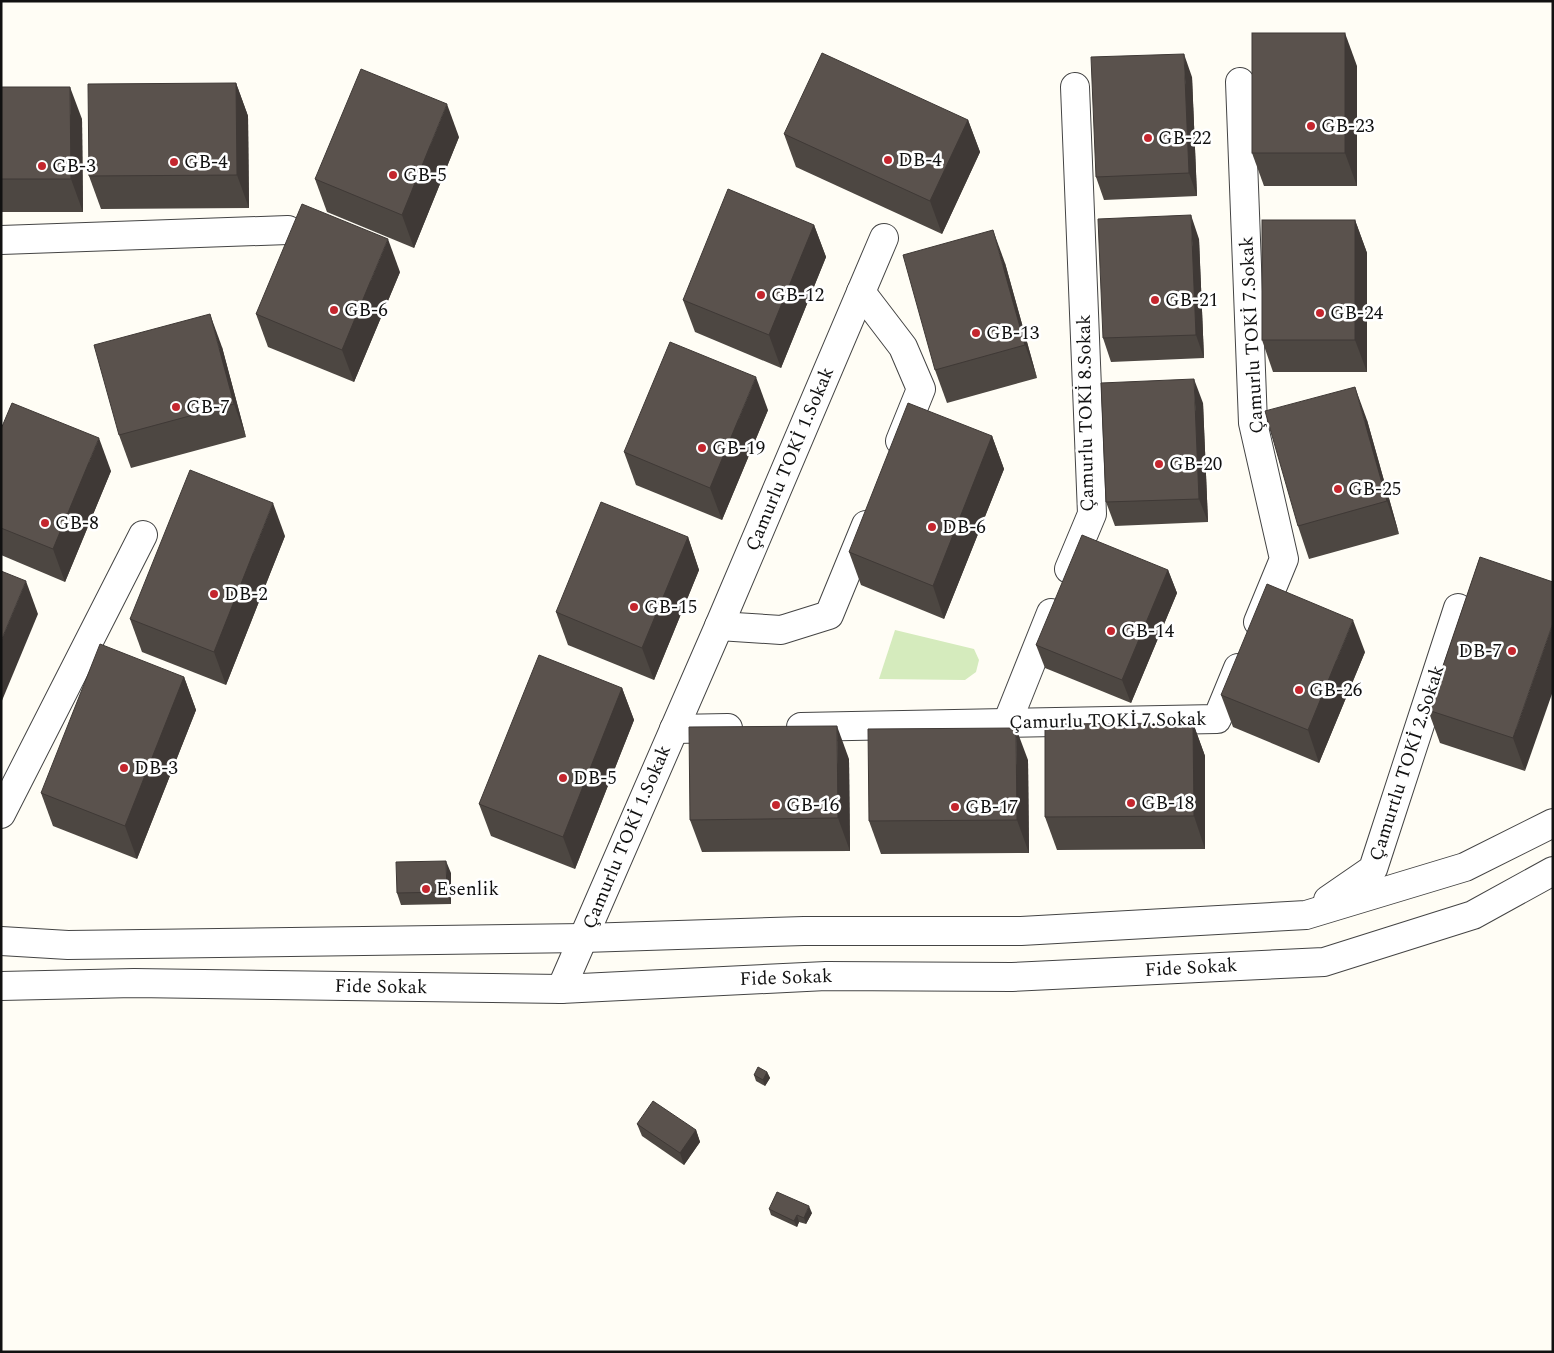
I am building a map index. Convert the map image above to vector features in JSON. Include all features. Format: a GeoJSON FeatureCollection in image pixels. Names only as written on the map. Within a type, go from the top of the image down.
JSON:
{"type":"FeatureCollection","features":[{"type":"Feature","properties":{"kind":"street","name":"Çamurlu TOKİ 7.Sokak"},"geometry":{"type":"LineString","coordinates":[[674,729],[1217,719],[1284,559],[1253,423],[1240,82]]}},
{"type":"Feature","properties":{"kind":"street","name":"Çamurlu TOKİ 8.Sokak"},"geometry":{"type":"LineString","coordinates":[[1007,723],[1092,514],[1075,87]]}},
{"type":"Feature","properties":{"kind":"street"},"geometry":{"type":"LineString","coordinates":[[1,240],[288,230]]}},
{"type":"Feature","properties":{"kind":"street","name":"Çamurlu TOKİ 1.Sokak"},"geometry":{"type":"LineString","coordinates":[[561,989],[719,626],[884,238]]}},
{"type":"Feature","properties":{"kind":"street"},"geometry":{"type":"LineString","coordinates":[[861,292],[903,348],[922,389],[892,461]]}},
{"type":"Feature","properties":{"kind":"street"},"geometry":{"type":"LineString","coordinates":[[719,626],[781,630],[829,615],[873,507]]}},
{"type":"Feature","properties":{"kind":"street"},"geometry":{"type":"LineString","coordinates":[[1,814],[143,535]]}},
{"type":"Feature","properties":{"kind":"street","name":"Çamurtlu TOKİ 2.Sokak"},"geometry":{"type":"LineString","coordinates":[[1306,915],[1373,869],[1458,608]]}},
{"type":"Feature","properties":{"kind":"street"},"geometry":{"type":"LineString","coordinates":[[1,941],[68,945],[584,938],[804,931],[1021,931],[1306,915],[1465,868],[1553,823]]}},
{"type":"Feature","properties":{"kind":"street","name":"Fide Sokak"},"geometry":{"type":"LineString","coordinates":[[1,986],[134,983],[561,989],[826,976],[1012,977],[1324,962],[1473,915],[1553,872]]}},
{"type":"Feature","properties":{"kind":"green space"},"geometry":{"type":"Polygon","coordinates":[[[895,630],[974,649],[979,660],[976,672],[965,680],[879,679],[895,630]]]}},
{"type":"Feature","properties":{"kind":"building","name":"GB-23"},"geometry":{"type":"Polygon","coordinates":[[[1252,33],[1345,33],[1345,153],[1252,153],[1252,33]]]}},
{"type":"Feature","properties":{"kind":"building","name":"DB-4"},"geometry":{"type":"Polygon","coordinates":[[[822,53],[968,120],[930,201],[784,134],[822,53]]]}},
{"type":"Feature","properties":{"kind":"building","name":"GB-22"},"geometry":{"type":"Polygon","coordinates":[[[1184,54],[1189,173],[1096,177],[1091,57],[1184,54]]]}},
{"type":"Feature","properties":{"kind":"building"},"geometry":{"type":"Polygon","coordinates":[[[361,69],[447,104],[402,215],[315,179],[361,69]]]}},
{"type":"Feature","properties":{"kind":"building"},"geometry":{"type":"Polygon","coordinates":[[[236,83],[237,175],[89,176],[88,84],[236,83]]]}},
{"type":"Feature","properties":{"kind":"building"},"geometry":{"type":"Polygon","coordinates":[[[1,87],[70,87],[71,179],[1,179],[1,87]]]}},
{"type":"Feature","properties":{"kind":"building"},"geometry":{"type":"Polygon","coordinates":[[[728,189],[814,225],[769,335],[683,300],[728,189]]]}},
{"type":"Feature","properties":{"kind":"building"},"geometry":{"type":"Polygon","coordinates":[[[302,204],[388,239],[342,350],[256,314],[302,204]]]}},
{"type":"Feature","properties":{"kind":"building","name":"GB-21"},"geometry":{"type":"Polygon","coordinates":[[[1191,215],[1196,335],[1103,338],[1098,219],[1191,215]]]}},
{"type":"Feature","properties":{"kind":"building","name":"GB-24"},"geometry":{"type":"Polygon","coordinates":[[[1262,220],[1355,220],[1355,340],[1262,340],[1262,220]]]}},
{"type":"Feature","properties":{"kind":"building","name":"GB-13"},"geometry":{"type":"Polygon","coordinates":[[[993,230],[1025,345],[935,370],[903,255],[993,230]]]}},
{"type":"Feature","properties":{"kind":"building","name":"GB-7"},"geometry":{"type":"Polygon","coordinates":[[[210,314],[234,404],[119,435],[94,345],[210,314]]]}},
{"type":"Feature","properties":{"kind":"building"},"geometry":{"type":"Polygon","coordinates":[[[670,342],[756,377],[710,488],[624,452],[670,342]]]}},
{"type":"Feature","properties":{"kind":"building","name":"GB-20"},"geometry":{"type":"Polygon","coordinates":[[[1194,379],[1199,499],[1106,502],[1101,383],[1194,379]]]}},
{"type":"Feature","properties":{"kind":"building","name":"GB-25"},"geometry":{"type":"Polygon","coordinates":[[[1355,387],[1387,501],[1298,526],[1265,411],[1355,387]]]}},
{"type":"Feature","properties":{"kind":"building","name":"GB-8"},"geometry":{"type":"Polygon","coordinates":[[[12,403],[99,438],[53,549],[1,528],[1,429],[12,403]]]}},
{"type":"Feature","properties":{"kind":"building","name":"DB-6"},"geometry":{"type":"Polygon","coordinates":[[[908,403],[992,436],[933,586],[849,552],[908,403]]]}},
{"type":"Feature","properties":{"kind":"building","name":"DB-2"},"geometry":{"type":"Polygon","coordinates":[[[190,470],[273,503],[214,652],[130,619],[190,470]]]}},
{"type":"Feature","properties":{"kind":"building"},"geometry":{"type":"Polygon","coordinates":[[[601,502],[688,537],[642,648],[556,612],[601,502]]]}},
{"type":"Feature","properties":{"kind":"building","name":"GB-14"},"geometry":{"type":"Polygon","coordinates":[[[1082,535],[1168,570],[1122,680],[1036,645],[1082,535]]]}},
{"type":"Feature","properties":{"kind":"building","name":"DB-7"},"geometry":{"type":"Polygon","coordinates":[[[1480,557],[1553,582],[1553,623],[1513,738],[1428,710],[1480,557]]]}},
{"type":"Feature","properties":{"kind":"building"},"geometry":{"type":"Polygon","coordinates":[[[1,571],[26,581],[1,641],[1,571]]]}},
{"type":"Feature","properties":{"kind":"building"},"geometry":{"type":"Polygon","coordinates":[[[1267,584],[1353,620],[1308,730],[1221,695],[1267,584]]]}},
{"type":"Feature","properties":{"kind":"building","name":"DB-3"},"geometry":{"type":"Polygon","coordinates":[[[100,644],[184,677],[125,826],[41,793],[100,644]]]}},
{"type":"Feature","properties":{"kind":"building","name":"DB-5"},"geometry":{"type":"Polygon","coordinates":[[[539,655],[622,688],[563,837],[479,804],[539,655]]]}},
{"type":"Feature","properties":{"kind":"building"},"geometry":{"type":"Polygon","coordinates":[[[1193,723],[1194,816],[1045,817],[1045,724],[1193,723]]]}},
{"type":"Feature","properties":{"kind":"building"},"geometry":{"type":"Polygon","coordinates":[[[837,726],[838,818],[690,820],[689,727],[837,726]]]}},
{"type":"Feature","properties":{"kind":"building"},"geometry":{"type":"Polygon","coordinates":[[[1016,728],[1017,820],[869,821],[868,729],[1016,728]]]}},
{"type":"Feature","properties":{"kind":"building"},"geometry":{"type":"Polygon","coordinates":[[[446,861],[447,892],[397,893],[396,862],[446,861]]]}},
{"type":"Feature","properties":{"kind":"building"},"geometry":{"type":"Polygon","coordinates":[[[758,1067],[767,1072],[763,1080],[754,1075],[758,1067]]]}},
{"type":"Feature","properties":{"kind":"building"},"geometry":{"type":"Polygon","coordinates":[[[653,1101],[696,1130],[680,1153],[637,1124],[653,1101]]]}},
{"type":"Feature","properties":{"kind":"building"},"geometry":{"type":"Polygon","coordinates":[[[777,1192],[809,1206],[804,1218],[797,1215],[794,1221],[769,1209],[777,1192]]]}},
{"type":"Feature","properties":{"kind":"place","name":"GB-23"},"geometry":{"type":"Point","coordinates":[1311,126]}},
{"type":"Feature","properties":{"kind":"place","name":"GB-22"},"geometry":{"type":"Point","coordinates":[1148,138]}},
{"type":"Feature","properties":{"kind":"place","name":"DB-4"},"geometry":{"type":"Point","coordinates":[888,160]}},
{"type":"Feature","properties":{"kind":"place","name":"GB-4"},"geometry":{"type":"Point","coordinates":[174,162]}},
{"type":"Feature","properties":{"kind":"place","name":"GB-3"},"geometry":{"type":"Point","coordinates":[42,166]}},
{"type":"Feature","properties":{"kind":"place","name":"GB-5"},"geometry":{"type":"Point","coordinates":[393,175]}},
{"type":"Feature","properties":{"kind":"place","name":"GB-12"},"geometry":{"type":"Point","coordinates":[761,295]}},
{"type":"Feature","properties":{"kind":"place","name":"GB-21"},"geometry":{"type":"Point","coordinates":[1155,300]}},
{"type":"Feature","properties":{"kind":"place","name":"GB-6"},"geometry":{"type":"Point","coordinates":[334,310]}},
{"type":"Feature","properties":{"kind":"place","name":"GB-24"},"geometry":{"type":"Point","coordinates":[1320,313]}},
{"type":"Feature","properties":{"kind":"place","name":"GB-13"},"geometry":{"type":"Point","coordinates":[976,333]}},
{"type":"Feature","properties":{"kind":"place","name":"GB-7"},"geometry":{"type":"Point","coordinates":[176,407]}},
{"type":"Feature","properties":{"kind":"place","name":"GB-19"},"geometry":{"type":"Point","coordinates":[702,448]}},
{"type":"Feature","properties":{"kind":"place","name":"GB-20"},"geometry":{"type":"Point","coordinates":[1159,464]}},
{"type":"Feature","properties":{"kind":"place","name":"GB-25"},"geometry":{"type":"Point","coordinates":[1338,489]}},
{"type":"Feature","properties":{"kind":"place","name":"GB-8"},"geometry":{"type":"Point","coordinates":[45,523]}},
{"type":"Feature","properties":{"kind":"place","name":"DB-6"},"geometry":{"type":"Point","coordinates":[932,527]}},
{"type":"Feature","properties":{"kind":"place","name":"DB-2"},"geometry":{"type":"Point","coordinates":[214,594]}},
{"type":"Feature","properties":{"kind":"place","name":"GB-15"},"geometry":{"type":"Point","coordinates":[634,607]}},
{"type":"Feature","properties":{"kind":"place","name":"GB-14"},"geometry":{"type":"Point","coordinates":[1111,631]}},
{"type":"Feature","properties":{"kind":"place","name":"DB-7"},"geometry":{"type":"Point","coordinates":[1512,651]}},
{"type":"Feature","properties":{"kind":"place","name":"GB-26"},"geometry":{"type":"Point","coordinates":[1299,690]}},
{"type":"Feature","properties":{"kind":"place","name":"DB-3"},"geometry":{"type":"Point","coordinates":[124,768]}},
{"type":"Feature","properties":{"kind":"place","name":"DB-5"},"geometry":{"type":"Point","coordinates":[563,778]}},
{"type":"Feature","properties":{"kind":"place","name":"GB-18"},"geometry":{"type":"Point","coordinates":[1131,803]}},
{"type":"Feature","properties":{"kind":"place","name":"GB-16"},"geometry":{"type":"Point","coordinates":[776,805]}},
{"type":"Feature","properties":{"kind":"place","name":"GB-17"},"geometry":{"type":"Point","coordinates":[955,807]}},
{"type":"Feature","properties":{"kind":"place","name":"Esenlik"},"geometry":{"type":"Point","coordinates":[426,889]}}]}
